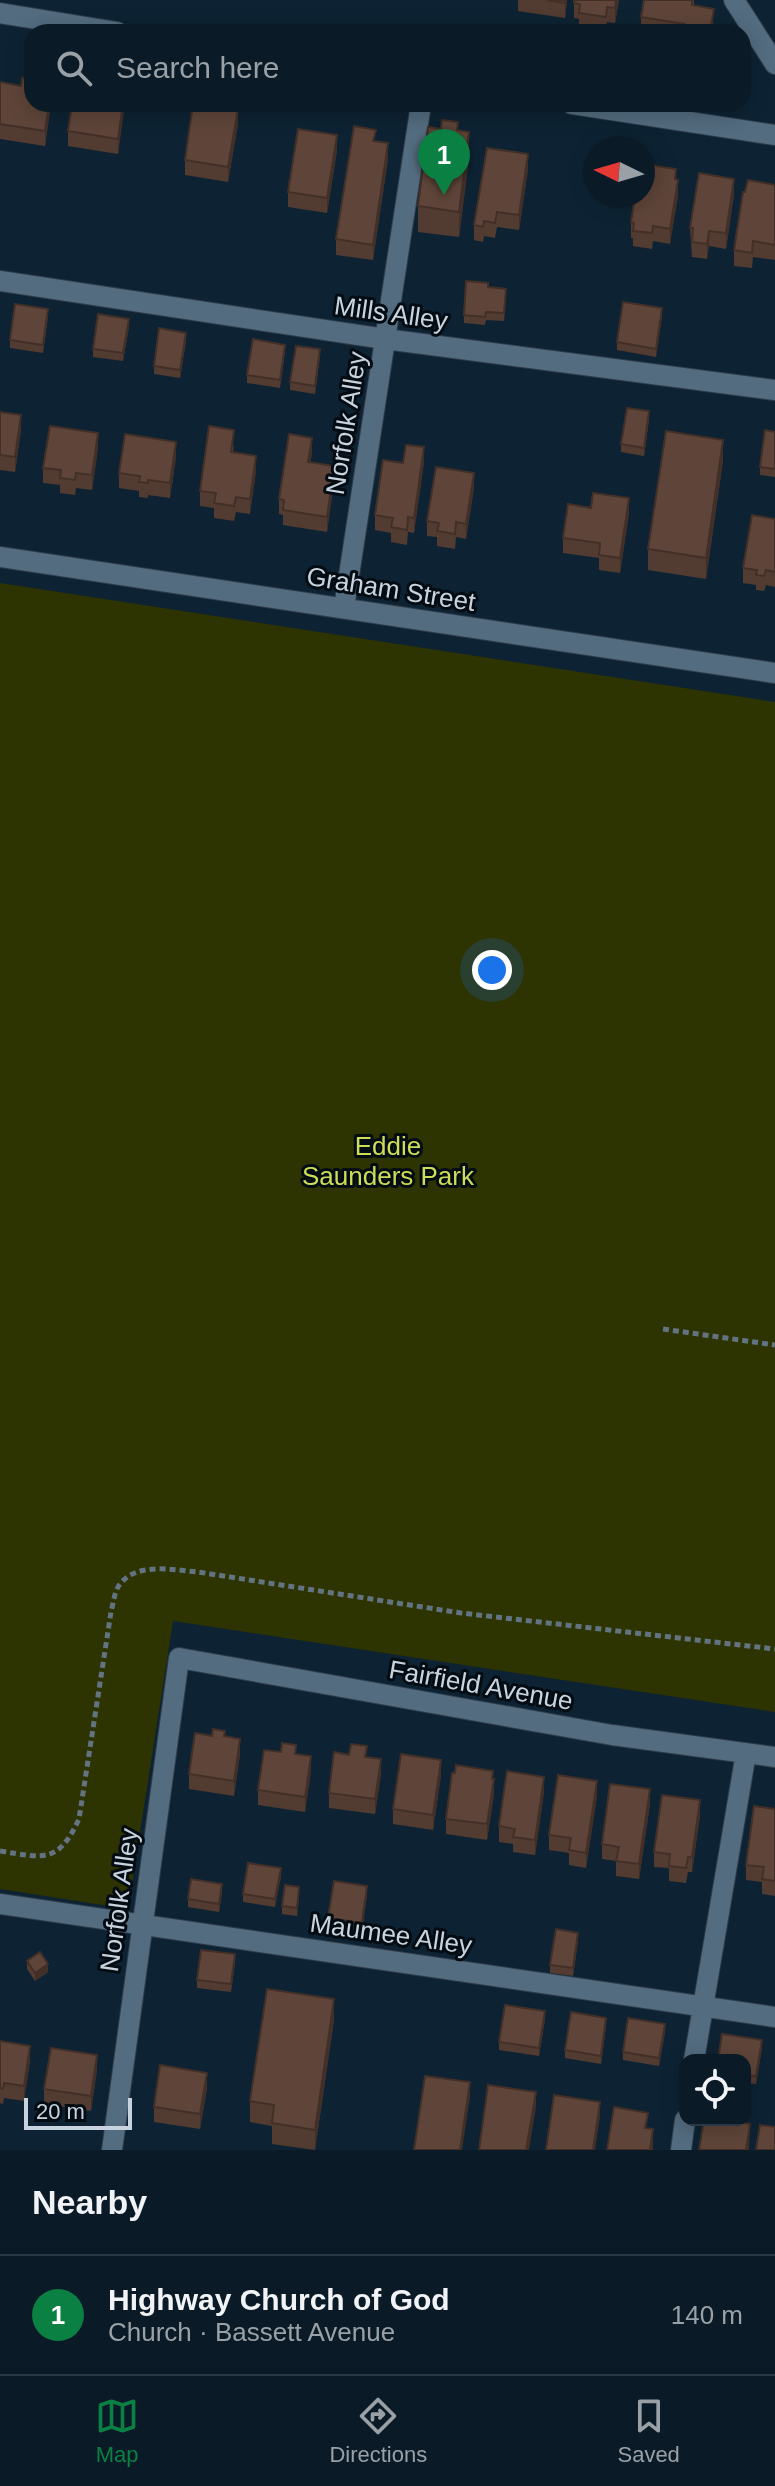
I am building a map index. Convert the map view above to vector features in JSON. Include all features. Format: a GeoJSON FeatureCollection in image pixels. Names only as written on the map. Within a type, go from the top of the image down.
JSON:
{"type":"FeatureCollection","features":[{"type":"Feature","properties":{"kind":"street"},"geometry":{"type":"LineString","coordinates":[[734,0],[749,24]]}},
{"type":"Feature","properties":{"kind":"street"},"geometry":{"type":"LineString","coordinates":[[0,13],[68,24]]}},
{"type":"Feature","properties":{"kind":"street"},"geometry":{"type":"LineString","coordinates":[[751,27],[775,64]]}},
{"type":"Feature","properties":{"kind":"street","name":"Norfolk Alley"},"geometry":{"type":"LineString","coordinates":[[344,608],[420,112]]}},
{"type":"Feature","properties":{"kind":"street"},"geometry":{"type":"LineString","coordinates":[[624,112],[775,135]]}},
{"type":"Feature","properties":{"kind":"street","name":"Mills Alley"},"geometry":{"type":"LineString","coordinates":[[0,281],[385,339],[775,390]]}},
{"type":"Feature","properties":{"kind":"street","name":"Graham Street"},"geometry":{"type":"LineString","coordinates":[[0,557],[775,673]]}},
{"type":"Feature","properties":{"kind":"street","name":"Norfolk Alley"},"geometry":{"type":"LineString","coordinates":[[112,2150],[179,1658]]}},
{"type":"Feature","properties":{"kind":"street","name":"Fairfield Avenue"},"geometry":{"type":"LineString","coordinates":[[179,1658],[612,1735],[775,1757]]}},
{"type":"Feature","properties":{"kind":"street"},"geometry":{"type":"LineString","coordinates":[[695,2054],[746,1753]]}},
{"type":"Feature","properties":{"kind":"street","name":"Maumee Alley"},"geometry":{"type":"LineString","coordinates":[[0,1904],[775,2017]]}},
{"type":"Feature","properties":{"kind":"street"},"geometry":{"type":"LineString","coordinates":[[681,2150],[684,2126]]}},
{"type":"Feature","properties":{"kind":"path"},"geometry":{"type":"LineString","coordinates":[[663,1329],[775,1345]]}},
{"type":"Feature","properties":{"kind":"green space","name":"Eddie Saunders Park"},"geometry":{"type":"Polygon","coordinates":[[[0,583],[775,702],[775,1712],[173,1621],[128,1909],[0,1889],[0,583]]]}},
{"type":"Feature","properties":{"kind":"building"},"geometry":{"type":"Polygon","coordinates":[[[574,0],[616,0],[615,8],[607,7],[606,17],[579,13],[580,4],[574,3],[574,0]]]}},
{"type":"Feature","properties":{"kind":"building"},"geometry":{"type":"Polygon","coordinates":[[[644,0],[692,0],[692,5],[714,9],[711,24],[685,24],[641,17],[644,0]]]}},
{"type":"Feature","properties":{"kind":"building"},"geometry":{"type":"Polygon","coordinates":[[[24,78],[24,112],[48,112],[45,131],[0,124],[0,82],[21,86],[24,78]]]}},
{"type":"Feature","properties":{"kind":"building"},"geometry":{"type":"Polygon","coordinates":[[[71,112],[122,112],[118,139],[68,131],[71,112]]]}},
{"type":"Feature","properties":{"kind":"building"},"geometry":{"type":"Polygon","coordinates":[[[192,112],[237,112],[228,167],[185,160],[192,112]]]}},
{"type":"Feature","properties":{"kind":"building"},"geometry":{"type":"Polygon","coordinates":[[[442,120],[458,122],[457,130],[469,132],[459,212],[418,206],[428,127],[441,129],[442,120]]]}},
{"type":"Feature","properties":{"kind":"building"},"geometry":{"type":"Polygon","coordinates":[[[354,126],[376,130],[373,141],[388,143],[373,245],[336,239],[354,126]]]}},
{"type":"Feature","properties":{"kind":"building"},"geometry":{"type":"Polygon","coordinates":[[[298,129],[337,135],[327,198],[288,192],[298,129]]]}},
{"type":"Feature","properties":{"kind":"building"},"geometry":{"type":"Polygon","coordinates":[[[487,148],[528,154],[519,215],[497,212],[495,223],[484,221],[483,227],[474,225],[487,148]]]}},
{"type":"Feature","properties":{"kind":"building"},"geometry":{"type":"Polygon","coordinates":[[[655,166],[676,169],[675,179],[678,180],[670,229],[653,226],[652,233],[633,231],[634,223],[631,222],[633,208],[655,208],[655,166]]]}},
{"type":"Feature","properties":{"kind":"building"},"geometry":{"type":"Polygon","coordinates":[[[699,173],[734,179],[726,233],[709,231],[707,244],[692,242],[693,228],[690,228],[699,173]]]}},
{"type":"Feature","properties":{"kind":"building"},"geometry":{"type":"Polygon","coordinates":[[[748,180],[775,185],[775,245],[753,241],[752,253],[734,250],[743,192],[748,180]]]}},
{"type":"Feature","properties":{"kind":"building"},"geometry":{"type":"Polygon","coordinates":[[[466,281],[506,289],[504,313],[486,312],[485,317],[464,315],[466,281]]]}},
{"type":"Feature","properties":{"kind":"building"},"geometry":{"type":"Polygon","coordinates":[[[623,302],[662,308],[656,349],[617,342],[623,302]]]}},
{"type":"Feature","properties":{"kind":"building"},"geometry":{"type":"Polygon","coordinates":[[[15,304],[48,309],[43,345],[10,340],[15,304]]]}},
{"type":"Feature","properties":{"kind":"building"},"geometry":{"type":"Polygon","coordinates":[[[98,314],[129,319],[123,353],[93,349],[98,314]]]}},
{"type":"Feature","properties":{"kind":"building"},"geometry":{"type":"Polygon","coordinates":[[[159,328],[186,333],[180,370],[154,366],[159,328]]]}},
{"type":"Feature","properties":{"kind":"building"},"geometry":{"type":"Polygon","coordinates":[[[253,339],[285,345],[280,380],[247,375],[253,339]]]}},
{"type":"Feature","properties":{"kind":"building"},"geometry":{"type":"Polygon","coordinates":[[[296,346],[320,349],[315,386],[290,382],[296,346]]]}},
{"type":"Feature","properties":{"kind":"building"},"geometry":{"type":"Polygon","coordinates":[[[627,408],[649,411],[644,448],[621,444],[627,408]]]}},
{"type":"Feature","properties":{"kind":"building"},"geometry":{"type":"Polygon","coordinates":[[[0,412],[21,415],[15,457],[0,455],[0,412]]]}},
{"type":"Feature","properties":{"kind":"building"},"geometry":{"type":"Polygon","coordinates":[[[50,426],[98,433],[92,475],[76,473],[75,480],[60,478],[61,470],[43,468],[50,426]]]}},
{"type":"Feature","properties":{"kind":"building"},"geometry":{"type":"Polygon","coordinates":[[[209,426],[234,430],[231,452],[256,456],[250,499],[236,497],[234,506],[214,503],[216,493],[200,491],[209,426]]]}},
{"type":"Feature","properties":{"kind":"building"},"geometry":{"type":"Polygon","coordinates":[[[765,430],[775,432],[775,469],[760,467],[765,430]]]}},
{"type":"Feature","properties":{"kind":"building"},"geometry":{"type":"Polygon","coordinates":[[[666,431],[723,440],[706,558],[648,549],[666,431]]]}},
{"type":"Feature","properties":{"kind":"building"},"geometry":{"type":"Polygon","coordinates":[[[125,434],[176,442],[170,483],[139,482],[140,476],[119,473],[125,434]]]}},
{"type":"Feature","properties":{"kind":"building"},"geometry":{"type":"Polygon","coordinates":[[[289,434],[312,438],[308,462],[334,466],[327,517],[283,510],[284,500],[279,499],[289,434]]]}},
{"type":"Feature","properties":{"kind":"building"},"geometry":{"type":"Polygon","coordinates":[[[406,445],[424,447],[414,518],[408,517],[407,530],[391,527],[393,518],[375,515],[383,460],[403,463],[406,445]]]}},
{"type":"Feature","properties":{"kind":"building"},"geometry":{"type":"Polygon","coordinates":[[[436,467],[474,473],[466,524],[456,522],[455,534],[437,531],[439,523],[427,521],[436,467]]]}},
{"type":"Feature","properties":{"kind":"building"},"geometry":{"type":"Polygon","coordinates":[[[593,493],[629,498],[620,558],[599,555],[600,543],[563,538],[568,504],[591,508],[593,493]]]}},
{"type":"Feature","properties":{"kind":"building"},"geometry":{"type":"Polygon","coordinates":[[[752,515],[775,519],[775,572],[766,570],[764,576],[756,575],[757,570],[743,568],[752,515]]]}},
{"type":"Feature","properties":{"kind":"building"},"geometry":{"type":"Polygon","coordinates":[[[213,1729],[225,1731],[224,1736],[240,1739],[234,1781],[189,1774],[195,1733],[212,1736],[213,1729]]]}},
{"type":"Feature","properties":{"kind":"building"},"geometry":{"type":"Polygon","coordinates":[[[282,1743],[296,1745],[295,1754],[311,1756],[305,1797],[258,1790],[264,1750],[281,1752],[282,1743]]]}},
{"type":"Feature","properties":{"kind":"building"},"geometry":{"type":"Polygon","coordinates":[[[351,1744],[367,1746],[365,1757],[381,1759],[375,1799],[329,1793],[334,1752],[349,1755],[351,1744]]]}},
{"type":"Feature","properties":{"kind":"building"},"geometry":{"type":"Polygon","coordinates":[[[401,1754],[441,1760],[433,1815],[393,1809],[401,1754]]]}},
{"type":"Feature","properties":{"kind":"building"},"geometry":{"type":"Polygon","coordinates":[[[456,1765],[493,1771],[487,1824],[446,1819],[452,1773],[455,1773],[456,1765]]]}},
{"type":"Feature","properties":{"kind":"building"},"geometry":{"type":"Polygon","coordinates":[[[507,1771],[544,1777],[535,1840],[513,1837],[515,1829],[499,1826],[507,1771]]]}},
{"type":"Feature","properties":{"kind":"building"},"geometry":{"type":"Polygon","coordinates":[[[558,1775],[597,1781],[586,1853],[569,1850],[571,1838],[549,1835],[558,1775]]]}},
{"type":"Feature","properties":{"kind":"building"},"geometry":{"type":"Polygon","coordinates":[[[610,1784],[650,1789],[639,1864],[616,1861],[619,1847],[602,1844],[610,1784]]]}},
{"type":"Feature","properties":{"kind":"building"},"geometry":{"type":"Polygon","coordinates":[[[662,1795],[700,1800],[692,1857],[688,1857],[686,1868],[669,1866],[670,1854],[654,1852],[662,1795]]]}},
{"type":"Feature","properties":{"kind":"building"},"geometry":{"type":"Polygon","coordinates":[[[754,1806],[775,1809],[775,1881],[762,1879],[764,1867],[746,1865],[754,1806]]]}},
{"type":"Feature","properties":{"kind":"building"},"geometry":{"type":"Polygon","coordinates":[[[248,1863],[281,1868],[275,1899],[243,1894],[248,1863]]]}},
{"type":"Feature","properties":{"kind":"building"},"geometry":{"type":"Polygon","coordinates":[[[191,1879],[222,1884],[219,1904],[188,1899],[191,1879]]]}},
{"type":"Feature","properties":{"kind":"building"},"geometry":{"type":"Polygon","coordinates":[[[334,1881],[367,1886],[362,1923],[328,1918],[334,1881]]]}},
{"type":"Feature","properties":{"kind":"building"},"geometry":{"type":"Polygon","coordinates":[[[285,1885],[299,1887],[297,1908],[282,1906],[285,1885]]]}},
{"type":"Feature","properties":{"kind":"building"},"geometry":{"type":"Polygon","coordinates":[[[556,1929],[578,1933],[573,1968],[550,1965],[556,1929]]]}},
{"type":"Feature","properties":{"kind":"building"},"geometry":{"type":"Polygon","coordinates":[[[201,1950],[235,1954],[231,1984],[197,1980],[201,1950]]]}},
{"type":"Feature","properties":{"kind":"building"},"geometry":{"type":"Polygon","coordinates":[[[40,1952],[48,1964],[35,1973],[27,1961],[40,1952]]]}},
{"type":"Feature","properties":{"kind":"building"},"geometry":{"type":"Polygon","coordinates":[[[267,1989],[334,1999],[315,2130],[272,2123],[274,2105],[250,2101],[267,1989]]]}},
{"type":"Feature","properties":{"kind":"building"},"geometry":{"type":"Polygon","coordinates":[[[505,2005],[545,2011],[539,2048],[499,2042],[505,2005]]]}},
{"type":"Feature","properties":{"kind":"building"},"geometry":{"type":"Polygon","coordinates":[[[571,2012],[606,2018],[601,2056],[565,2050],[571,2012]]]}},
{"type":"Feature","properties":{"kind":"building"},"geometry":{"type":"Polygon","coordinates":[[[628,2018],[665,2024],[659,2058],[623,2052],[628,2018]]]}},
{"type":"Feature","properties":{"kind":"building"},"geometry":{"type":"Polygon","coordinates":[[[722,2034],[762,2040],[756,2076],[751,2076],[751,2054],[719,2054],[722,2034]]]}},
{"type":"Feature","properties":{"kind":"building"},"geometry":{"type":"Polygon","coordinates":[[[0,2041],[30,2046],[24,2086],[4,2083],[3,2089],[0,2088],[0,2041]]]}},
{"type":"Feature","properties":{"kind":"building"},"geometry":{"type":"Polygon","coordinates":[[[51,2048],[97,2055],[91,2096],[44,2089],[51,2048]]]}},
{"type":"Feature","properties":{"kind":"building"},"geometry":{"type":"Polygon","coordinates":[[[160,2065],[207,2073],[200,2114],[154,2107],[160,2065]]]}},
{"type":"Feature","properties":{"kind":"building"},"geometry":{"type":"Polygon","coordinates":[[[425,2076],[470,2082],[460,2150],[414,2150],[425,2076]]]}},
{"type":"Feature","properties":{"kind":"building"},"geometry":{"type":"Polygon","coordinates":[[[488,2085],[536,2092],[526,2150],[479,2150],[488,2085]]]}},
{"type":"Feature","properties":{"kind":"building"},"geometry":{"type":"Polygon","coordinates":[[[554,2095],[600,2102],[593,2150],[546,2150],[554,2095]]]}},
{"type":"Feature","properties":{"kind":"building"},"geometry":{"type":"Polygon","coordinates":[[[614,2107],[648,2113],[645,2128],[653,2129],[650,2150],[607,2150],[614,2107]]]}},
{"type":"Feature","properties":{"kind":"building"},"geometry":{"type":"Polygon","coordinates":[[[760,2125],[775,2127],[775,2150],[756,2150],[760,2125]]]}},
{"type":"Feature","properties":{"kind":"building"},"geometry":{"type":"Polygon","coordinates":[[[703,2126],[750,2126],[746,2150],[699,2150],[703,2126]]]}},
{"type":"Feature","properties":{"kind":"place","name":"Highway Church of God"},"geometry":{"type":"Point","coordinates":[444,195]}}]}
